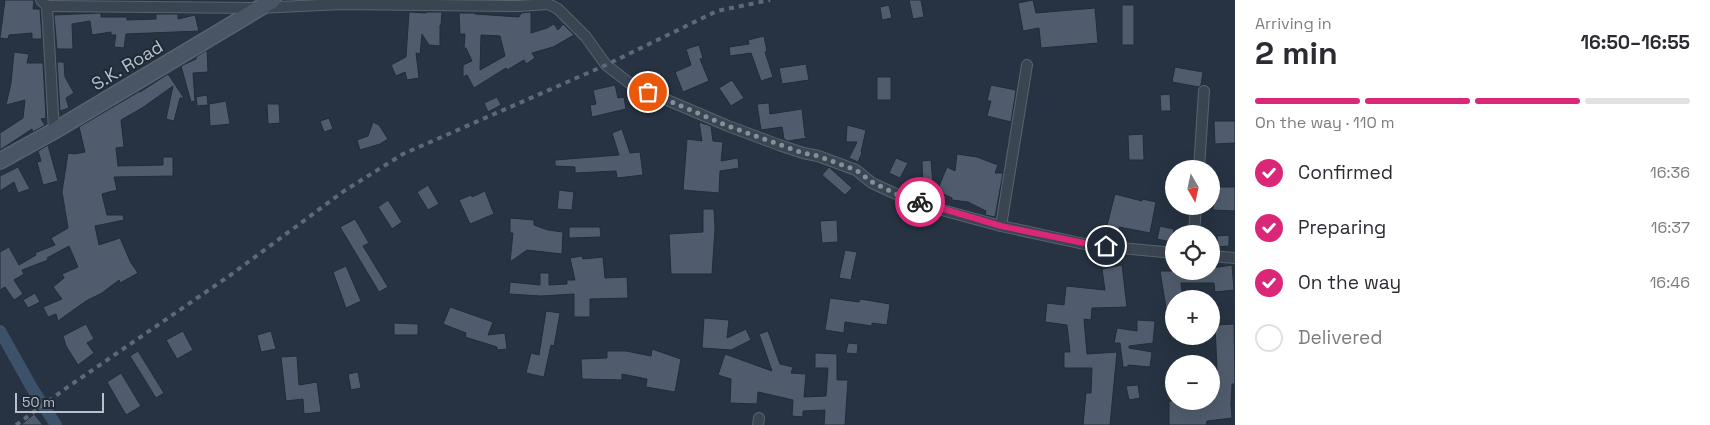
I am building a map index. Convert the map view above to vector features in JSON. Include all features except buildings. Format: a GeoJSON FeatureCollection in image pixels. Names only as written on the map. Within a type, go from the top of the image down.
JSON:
{"type":"FeatureCollection","features":[{"type":"Feature","properties":{"kind":"main road","name":"S.K. Road"},"geometry":{"type":"LineString","coordinates":[[0,161],[54,131],[273,0]]}},
{"type":"Feature","properties":{"kind":"street"},"geometry":{"type":"LineString","coordinates":[[54,131],[44,3],[259,8],[341,4],[509,6],[551,2],[586,37],[606,65],[632,84],[728,126],[856,170],[872,182],[896,194],[938,209],[1001,226],[1089,244],[1165,251]]}},
{"type":"Feature","properties":{"kind":"street"},"geometry":{"type":"LineString","coordinates":[[1001,226],[1027,65]]}},
{"type":"Feature","properties":{"kind":"street"},"geometry":{"type":"LineString","coordinates":[[1200,160],[1204,91]]}},
{"type":"Feature","properties":{"kind":"street"},"geometry":{"type":"LineString","coordinates":[[1220,257],[1235,258]]}},
{"type":"Feature","properties":{"kind":"waterway"},"geometry":{"type":"LineString","coordinates":[[0,331],[32,388],[56,425]]}},
{"type":"Feature","properties":{"kind":"railway"},"geometry":{"type":"LineString","coordinates":[[16,425],[62,391],[232,274],[344,191],[403,154],[606,65],[717,11],[770,0]]}},
{"type":"Feature","properties":{"kind":"way so far"},"geometry":{"type":"LineString","coordinates":[[648,92],[728,126],[856,170],[872,182],[896,194],[920,202]]}},
{"type":"Feature","properties":{"kind":"route"},"geometry":{"type":"LineString","coordinates":[[920,202],[938,209],[1001,226],[1106,246]]}}]}
